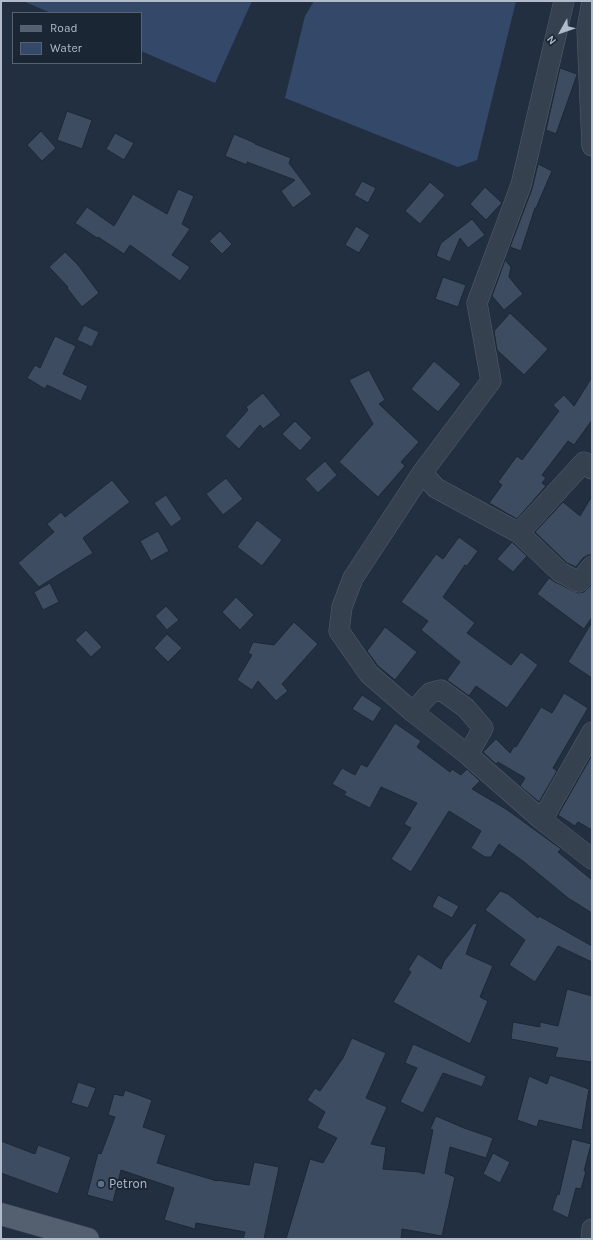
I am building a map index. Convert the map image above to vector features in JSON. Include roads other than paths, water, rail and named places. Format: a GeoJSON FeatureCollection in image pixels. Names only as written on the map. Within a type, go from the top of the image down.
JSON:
{"type":"FeatureCollection","features":[{"type":"Feature","properties":{"kind":"main road"},"geometry":{"type":"LineString","coordinates":[[1,1214],[88,1239]]}},
{"type":"Feature","properties":{"kind":"street"},"geometry":{"type":"LineString","coordinates":[[564,1],[521,185],[477,303],[491,381],[422,474],[353,578],[342,607],[339,631],[369,674],[413,712],[468,755],[542,820],[592,859]]}},
{"type":"Feature","properties":{"kind":"street"},"geometry":{"type":"LineString","coordinates":[[592,1],[586,29],[592,146]]}},
{"type":"Feature","properties":{"kind":"street"},"geometry":{"type":"LineString","coordinates":[[519,533],[584,462],[592,469]]}},
{"type":"Feature","properties":{"kind":"street"},"geometry":{"type":"LineString","coordinates":[[422,474],[436,488],[519,533],[560,572],[579,582],[592,566]]}},
{"type":"Feature","properties":{"kind":"street"},"geometry":{"type":"LineString","coordinates":[[413,712],[430,693],[441,690],[466,708],[483,728],[468,755]]}},
{"type":"Feature","properties":{"kind":"street"},"geometry":{"type":"LineString","coordinates":[[542,820],[592,732]]}},
{"type":"Feature","properties":{"kind":"street"},"geometry":{"type":"LineString","coordinates":[[591,1239],[592,1229]]}},
{"type":"Feature","properties":{"kind":"water"},"geometry":{"type":"Polygon","coordinates":[[[23,1],[252,1],[215,83],[142,51],[142,12],[49,12],[23,1]]]}},
{"type":"Feature","properties":{"kind":"water"},"geometry":{"type":"Polygon","coordinates":[[[314,1],[516,1],[477,160],[458,167],[285,98],[305,16],[314,1]]]}},
{"type":"Feature","properties":{"kind":"place","name":"Petron"},"geometry":{"type":"Point","coordinates":[101,1184]}}]}
